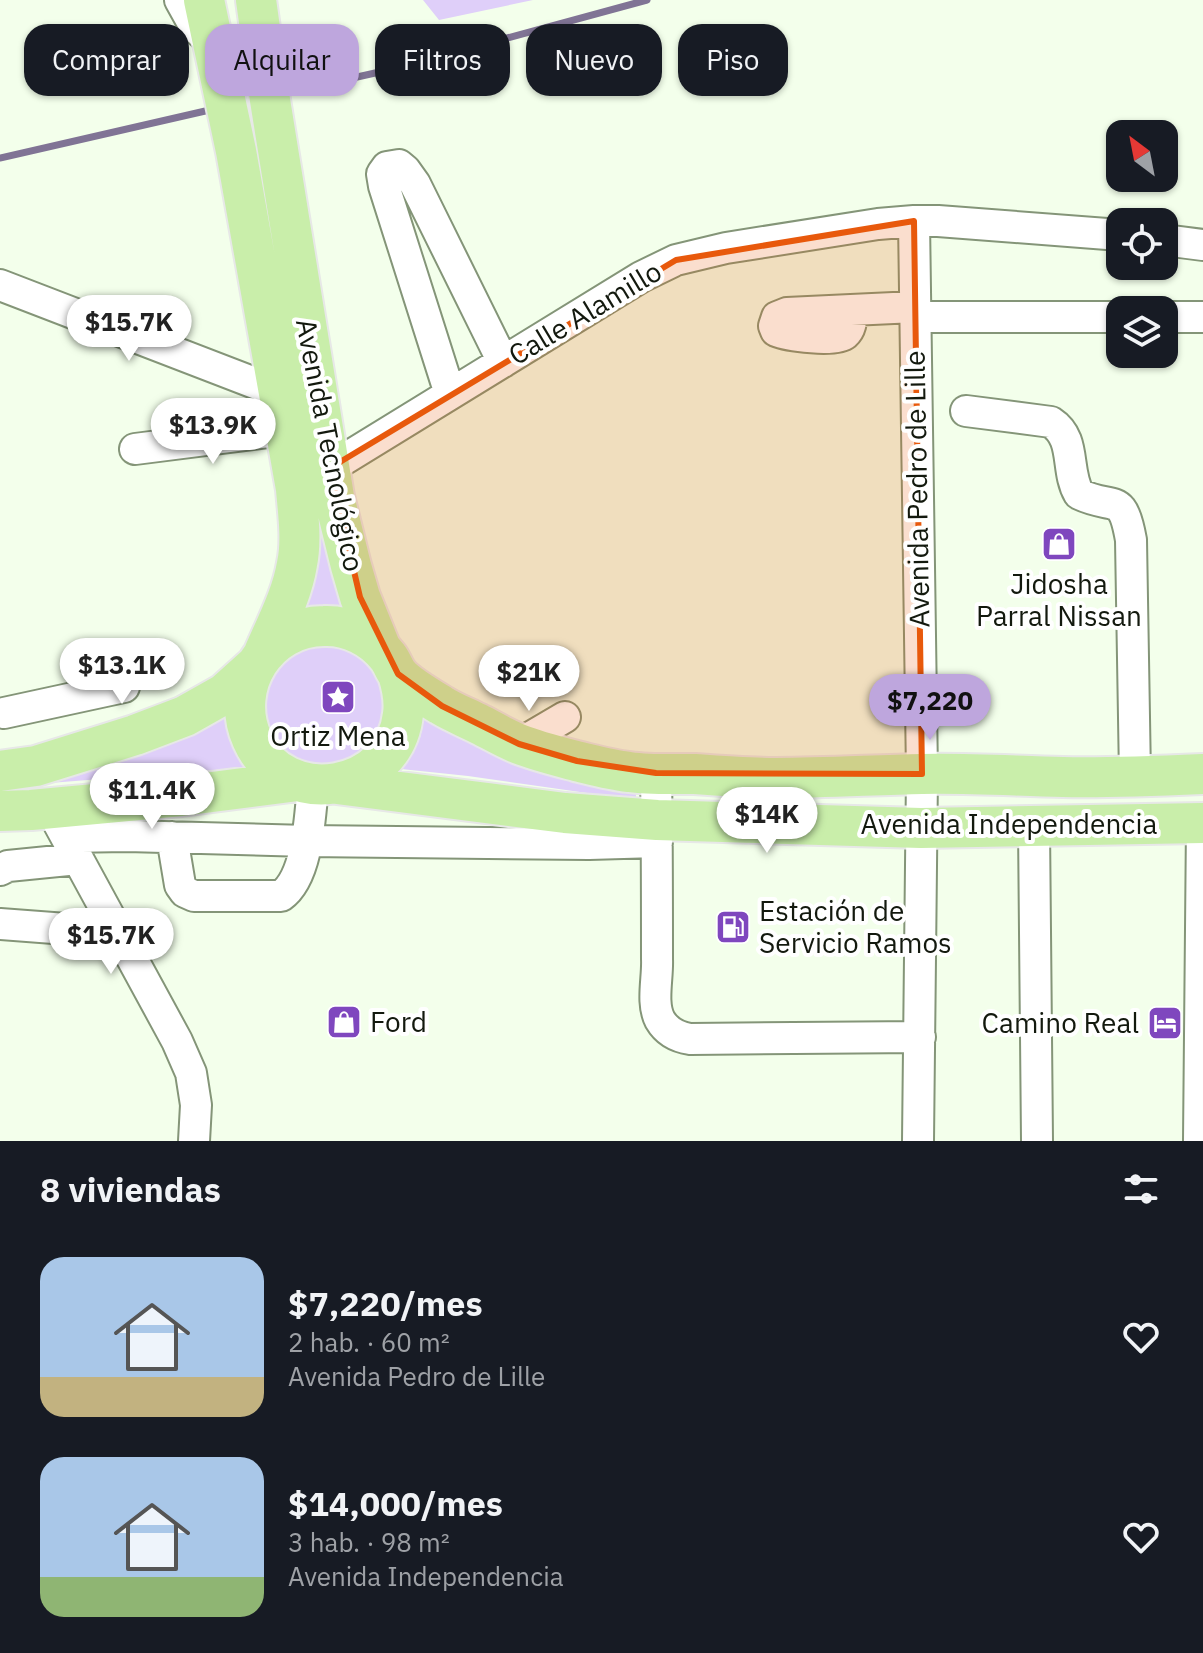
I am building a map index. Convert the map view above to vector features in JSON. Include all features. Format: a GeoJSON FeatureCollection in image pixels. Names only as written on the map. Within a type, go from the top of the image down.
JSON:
{"type":"FeatureCollection","features":[{"type":"Feature","properties":{"kind":"main road","name":"Avenida Tecnológico"},"geometry":{"type":"LineString","coordinates":[[204,0],[209,24]]}},
{"type":"Feature","properties":{"kind":"main road","name":"Avenida Tecnológico"},"geometry":{"type":"LineString","coordinates":[[256,0],[259,24]]}},
{"type":"Feature","properties":{"kind":"main road","name":"Avenida Tecnológico"},"geometry":{"type":"LineString","coordinates":[[1,771],[36,766],[135,735],[185,716],[224,694],[259,660],[285,604],[297,565],[296,489],[225,96]]}},
{"type":"Feature","properties":{"kind":"main road","name":"Avenida Tecnológico"},"geometry":{"type":"LineString","coordinates":[[270,96],[341,535],[360,597],[389,662]]}},
{"type":"Feature","properties":{"kind":"main road"},"geometry":{"type":"LineString","coordinates":[[322,626],[354,631],[368,639],[389,662],[403,694],[403,715],[398,734],[389,752],[357,778],[316,783],[280,773],[265,760],[253,743],[246,725],[244,705],[247,685],[259,660],[276,642],[290,633],[322,626]]}},
{"type":"Feature","properties":{"kind":"main road","name":"Avenida Independencia"},"geometry":{"type":"LineString","coordinates":[[389,662],[442,706],[519,744],[630,772],[772,778],[922,774],[1067,777],[1203,774]]}},
{"type":"Feature","properties":{"kind":"main road"},"geometry":{"type":"LineString","coordinates":[[1049,826],[1067,777]]}},
{"type":"Feature","properties":{"kind":"main road","name":"Avenida Independencia"},"geometry":{"type":"LineString","coordinates":[[0,811],[31,810],[65,835],[181,796],[316,783],[565,813],[657,831],[1202,823]]}},
{"type":"Feature","properties":{"kind":"street"},"geometry":{"type":"LineString","coordinates":[[180,0],[195,27],[205,36]]}},
{"type":"Feature","properties":{"kind":"street"},"geometry":{"type":"LineString","coordinates":[[450,394],[384,186],[382,174],[387,167],[399,165],[415,184],[503,362]]}},
{"type":"Feature","properties":{"kind":"street","name":"Calle Alamillo"},"geometry":{"type":"LineString","coordinates":[[330,468],[641,277],[676,260],[726,248],[914,221],[1106,234]]}},
{"type":"Feature","properties":{"kind":"street","name":"Avenida Pedro de Lille"},"geometry":{"type":"LineString","coordinates":[[914,221],[922,774],[918,1141]]}},
{"type":"Feature","properties":{"kind":"street"},"geometry":{"type":"LineString","coordinates":[[1178,242],[1203,245]]}},
{"type":"Feature","properties":{"kind":"street"},"geometry":{"type":"LineString","coordinates":[[0,285],[281,411]]}},
{"type":"Feature","properties":{"kind":"street"},"geometry":{"type":"LineString","coordinates":[[852,310],[1106,317]]}},
{"type":"Feature","properties":{"kind":"street"},"geometry":{"type":"LineString","coordinates":[[1178,317],[1203,317]]}},
{"type":"Feature","properties":{"kind":"street"},"geometry":{"type":"LineString","coordinates":[[135,449],[281,411]]}},
{"type":"Feature","properties":{"kind":"street"},"geometry":{"type":"LineString","coordinates":[[966,411],[1051,422],[1067,439],[1073,478],[1079,494],[1117,504],[1124,512],[1131,540],[1135,776]]}},
{"type":"Feature","properties":{"kind":"street"},"geometry":{"type":"LineString","coordinates":[[4,713],[124,687]]}},
{"type":"Feature","properties":{"kind":"street"},"geometry":{"type":"LineString","coordinates":[[519,744],[565,717]]}},
{"type":"Feature","properties":{"kind":"street"},"geometry":{"type":"LineString","coordinates":[[656,773],[656,1006],[659,1019],[667,1030],[680,1038],[690,1039],[920,1037]]}},
{"type":"Feature","properties":{"kind":"street"},"geometry":{"type":"LineString","coordinates":[[172,837],[180,885],[185,892],[194,896],[281,896],[294,884],[307,841],[316,783]]}},
{"type":"Feature","properties":{"kind":"street"},"geometry":{"type":"LineString","coordinates":[[1199,1141],[1202,823]]}},
{"type":"Feature","properties":{"kind":"street"},"geometry":{"type":"LineString","coordinates":[[1037,1141],[1049,826]]}},
{"type":"Feature","properties":{"kind":"street","name":"Avenida Independencia"},"geometry":{"type":"LineString","coordinates":[[65,835],[589,844],[657,831]]}},
{"type":"Feature","properties":{"kind":"street"},"geometry":{"type":"LineString","coordinates":[[0,870],[65,835],[177,1041],[191,1073],[196,1105],[194,1141]]}},
{"type":"Feature","properties":{"kind":"street"},"geometry":{"type":"LineString","coordinates":[[0,924],[119,933]]}},
{"type":"Feature","properties":{"kind":"highlighted area"},"geometry":{"type":"Polygon","coordinates":[[[914,221],[922,774],[656,773],[577,761],[519,744],[442,706],[398,674],[360,597],[330,468],[676,260],[914,221]]]}},
{"type":"Feature","properties":{"kind":"shaded area"},"geometry":{"type":"Polygon","coordinates":[[[423,0],[533,0],[439,20],[423,0]]]}},
{"type":"Feature","properties":{"kind":"shaded area"},"geometry":{"type":"Polygon","coordinates":[[[310,410],[348,611],[301,611],[310,410]]]}},
{"type":"Feature","properties":{"kind":"shaded area"},"geometry":{"type":"Polygon","coordinates":[[[324,645],[347,650],[367,663],[380,683],[385,706],[380,729],[367,749],[347,762],[324,767],[301,762],[281,749],[268,729],[263,706],[268,683],[281,663],[301,650],[324,645]]]}},
{"type":"Feature","properties":{"kind":"shaded area"},"geometry":{"type":"Polygon","coordinates":[[[244,706],[264,766],[37,784],[244,706]]]}},
{"type":"Feature","properties":{"kind":"shaded area"},"geometry":{"type":"Polygon","coordinates":[[[425,715],[473,745],[530,766],[636,787],[636,800],[401,769],[420,738],[425,715]]]}},
{"type":"Feature","properties":{"kind":"waterway"},"geometry":{"type":"LineString","coordinates":[[359,77],[647,0]]}},
{"type":"Feature","properties":{"kind":"waterway"},"geometry":{"type":"LineString","coordinates":[[0,158],[214,109]]}},
{"type":"Feature","properties":{"kind":"place","name":"Jidosha Parral Nissan"},"geometry":{"type":"Point","coordinates":[1059,544]}},
{"type":"Feature","properties":{"kind":"place","name":"Ortiz Mena"},"geometry":{"type":"Point","coordinates":[338,697]}},
{"type":"Feature","properties":{"kind":"place","name":"Estación de Servicio Ramos"},"geometry":{"type":"Point","coordinates":[733,927]}},
{"type":"Feature","properties":{"kind":"place","name":"Ford"},"geometry":{"type":"Point","coordinates":[344,1022]}},
{"type":"Feature","properties":{"kind":"place","name":"Camino Real"},"geometry":{"type":"Point","coordinates":[1165,1023]}}]}
